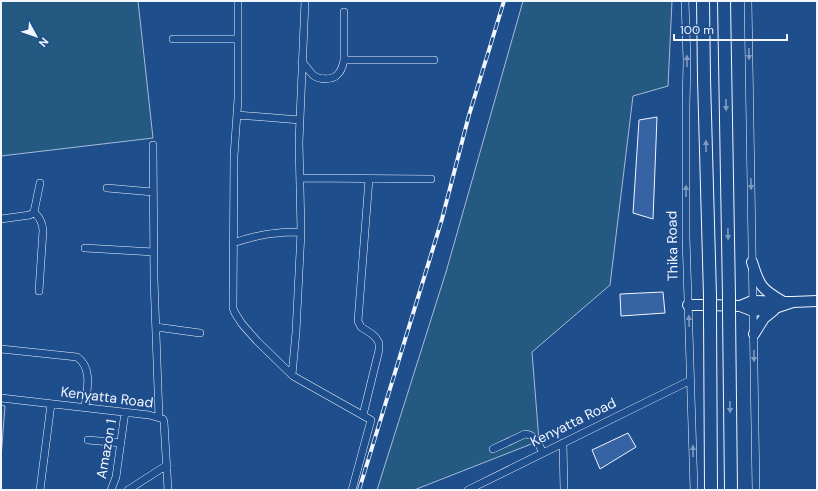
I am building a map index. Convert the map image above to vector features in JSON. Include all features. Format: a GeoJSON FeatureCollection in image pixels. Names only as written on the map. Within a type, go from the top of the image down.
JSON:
{"type":"FeatureCollection","features":[{"type":"Feature","properties":{"kind":"highway"},"geometry":{"type":"LineString","coordinates":[[703,1],[710,296],[711,490]]}},
{"type":"Feature","properties":{"kind":"highway"},"geometry":{"type":"LineString","coordinates":[[724,1],[731,490]]}},
{"type":"Feature","properties":{"kind":"main road"},"geometry":{"type":"LineString","coordinates":[[752,262],[759,282],[763,288],[780,304]]}},
{"type":"Feature","properties":{"kind":"main road"},"geometry":{"type":"LineString","coordinates":[[688,305],[752,306],[817,301]]}},
{"type":"Feature","properties":{"kind":"main road"},"geometry":{"type":"LineString","coordinates":[[754,334],[764,318],[780,304]]}},
{"type":"Feature","properties":{"kind":"street"},"geometry":{"type":"LineString","coordinates":[[238,1],[238,99],[234,156],[232,301],[235,313],[242,324],[292,375],[328,397],[363,414],[371,420],[352,490]]}},
{"type":"Feature","properties":{"kind":"street"},"geometry":{"type":"LineString","coordinates":[[292,375],[296,332],[301,232],[299,142],[305,1]]}},
{"type":"Feature","properties":{"kind":"street","name":"Thika Road"},"geometry":{"type":"LineString","coordinates":[[685,1],[687,61],[686,225],[694,490]]}},
{"type":"Feature","properties":{"kind":"street"},"geometry":{"type":"LineString","coordinates":[[748,1],[756,490]]}},
{"type":"Feature","properties":{"kind":"street"},"geometry":{"type":"LineString","coordinates":[[302,62],[317,78],[332,78],[337,75],[344,60],[344,12]]}},
{"type":"Feature","properties":{"kind":"street"},"geometry":{"type":"LineString","coordinates":[[173,39],[238,39]]}},
{"type":"Feature","properties":{"kind":"street"},"geometry":{"type":"LineString","coordinates":[[344,60],[434,60]]}},
{"type":"Feature","properties":{"kind":"street"},"geometry":{"type":"LineString","coordinates":[[237,115],[300,120]]}},
{"type":"Feature","properties":{"kind":"street"},"geometry":{"type":"LineString","coordinates":[[153,145],[154,252],[159,417]]}},
{"type":"Feature","properties":{"kind":"street"},"geometry":{"type":"LineString","coordinates":[[300,178],[431,179]]}},
{"type":"Feature","properties":{"kind":"street"},"geometry":{"type":"LineString","coordinates":[[363,414],[379,350],[379,343],[376,338],[361,327],[358,321],[369,179]]}},
{"type":"Feature","properties":{"kind":"street"},"geometry":{"type":"LineString","coordinates":[[1,219],[30,215],[34,212],[40,183]]}},
{"type":"Feature","properties":{"kind":"street"},"geometry":{"type":"LineString","coordinates":[[107,188],[154,192]]}},
{"type":"Feature","properties":{"kind":"street"},"geometry":{"type":"LineString","coordinates":[[34,212],[42,222],[44,230],[39,291]]}},
{"type":"Feature","properties":{"kind":"street"},"geometry":{"type":"LineString","coordinates":[[234,243],[279,232],[301,232]]}},
{"type":"Feature","properties":{"kind":"street"},"geometry":{"type":"LineString","coordinates":[[85,248],[154,252]]}},
{"type":"Feature","properties":{"kind":"street"},"geometry":{"type":"LineString","coordinates":[[156,327],[200,333]]}},
{"type":"Feature","properties":{"kind":"street"},"geometry":{"type":"LineString","coordinates":[[1,349],[77,357],[82,360],[87,369],[88,377],[85,408]]}},
{"type":"Feature","properties":{"kind":"street","name":"Kenyatta Road"},"geometry":{"type":"LineString","coordinates":[[468,490],[691,380]]}},
{"type":"Feature","properties":{"kind":"street","name":"Kenyatta Road"},"geometry":{"type":"LineString","coordinates":[[1,398],[149,415],[163,419],[168,490]]}},
{"type":"Feature","properties":{"kind":"street"},"geometry":{"type":"LineString","coordinates":[[40,490],[51,404]]}},
{"type":"Feature","properties":{"kind":"street","name":"Amazon 1"},"geometry":{"type":"LineString","coordinates":[[111,490],[116,477],[125,412]]}},
{"type":"Feature","properties":{"kind":"street"},"geometry":{"type":"LineString","coordinates":[[493,450],[525,434],[530,434],[533,436],[543,453]]}},
{"type":"Feature","properties":{"kind":"street"},"geometry":{"type":"LineString","coordinates":[[88,440],[121,443]]}},
{"type":"Feature","properties":{"kind":"street"},"geometry":{"type":"LineString","coordinates":[[563,443],[564,490]]}},
{"type":"Feature","properties":{"kind":"street"},"geometry":{"type":"LineString","coordinates":[[128,490],[167,465]]}},
{"type":"Feature","properties":{"kind":"shaded area"},"geometry":{"type":"Polygon","coordinates":[[[1,1],[138,1],[153,138],[1,156],[1,1]]]}},
{"type":"Feature","properties":{"kind":"shaded area"},"geometry":{"type":"Polygon","coordinates":[[[523,1],[672,1],[668,86],[633,96],[610,285],[532,352],[539,441],[414,490],[377,490],[446,272],[523,1]]]}},
{"type":"Feature","properties":{"kind":"shaded area"},"geometry":{"type":"Polygon","coordinates":[[[1,405],[5,406],[1,458],[1,405]]]}},
{"type":"Feature","properties":{"kind":"building"},"geometry":{"type":"Polygon","coordinates":[[[657,117],[653,219],[633,213],[639,120],[657,117]]]}},
{"type":"Feature","properties":{"kind":"building"},"geometry":{"type":"Polygon","coordinates":[[[663,292],[665,313],[621,316],[620,294],[663,292]]]}},
{"type":"Feature","properties":{"kind":"building"},"geometry":{"type":"Polygon","coordinates":[[[628,433],[636,447],[600,469],[592,450],[628,433]]]}},
{"type":"Feature","properties":{"kind":"railway"},"geometry":{"type":"LineString","coordinates":[[359,490],[442,219],[469,115],[504,1]]}}]}
